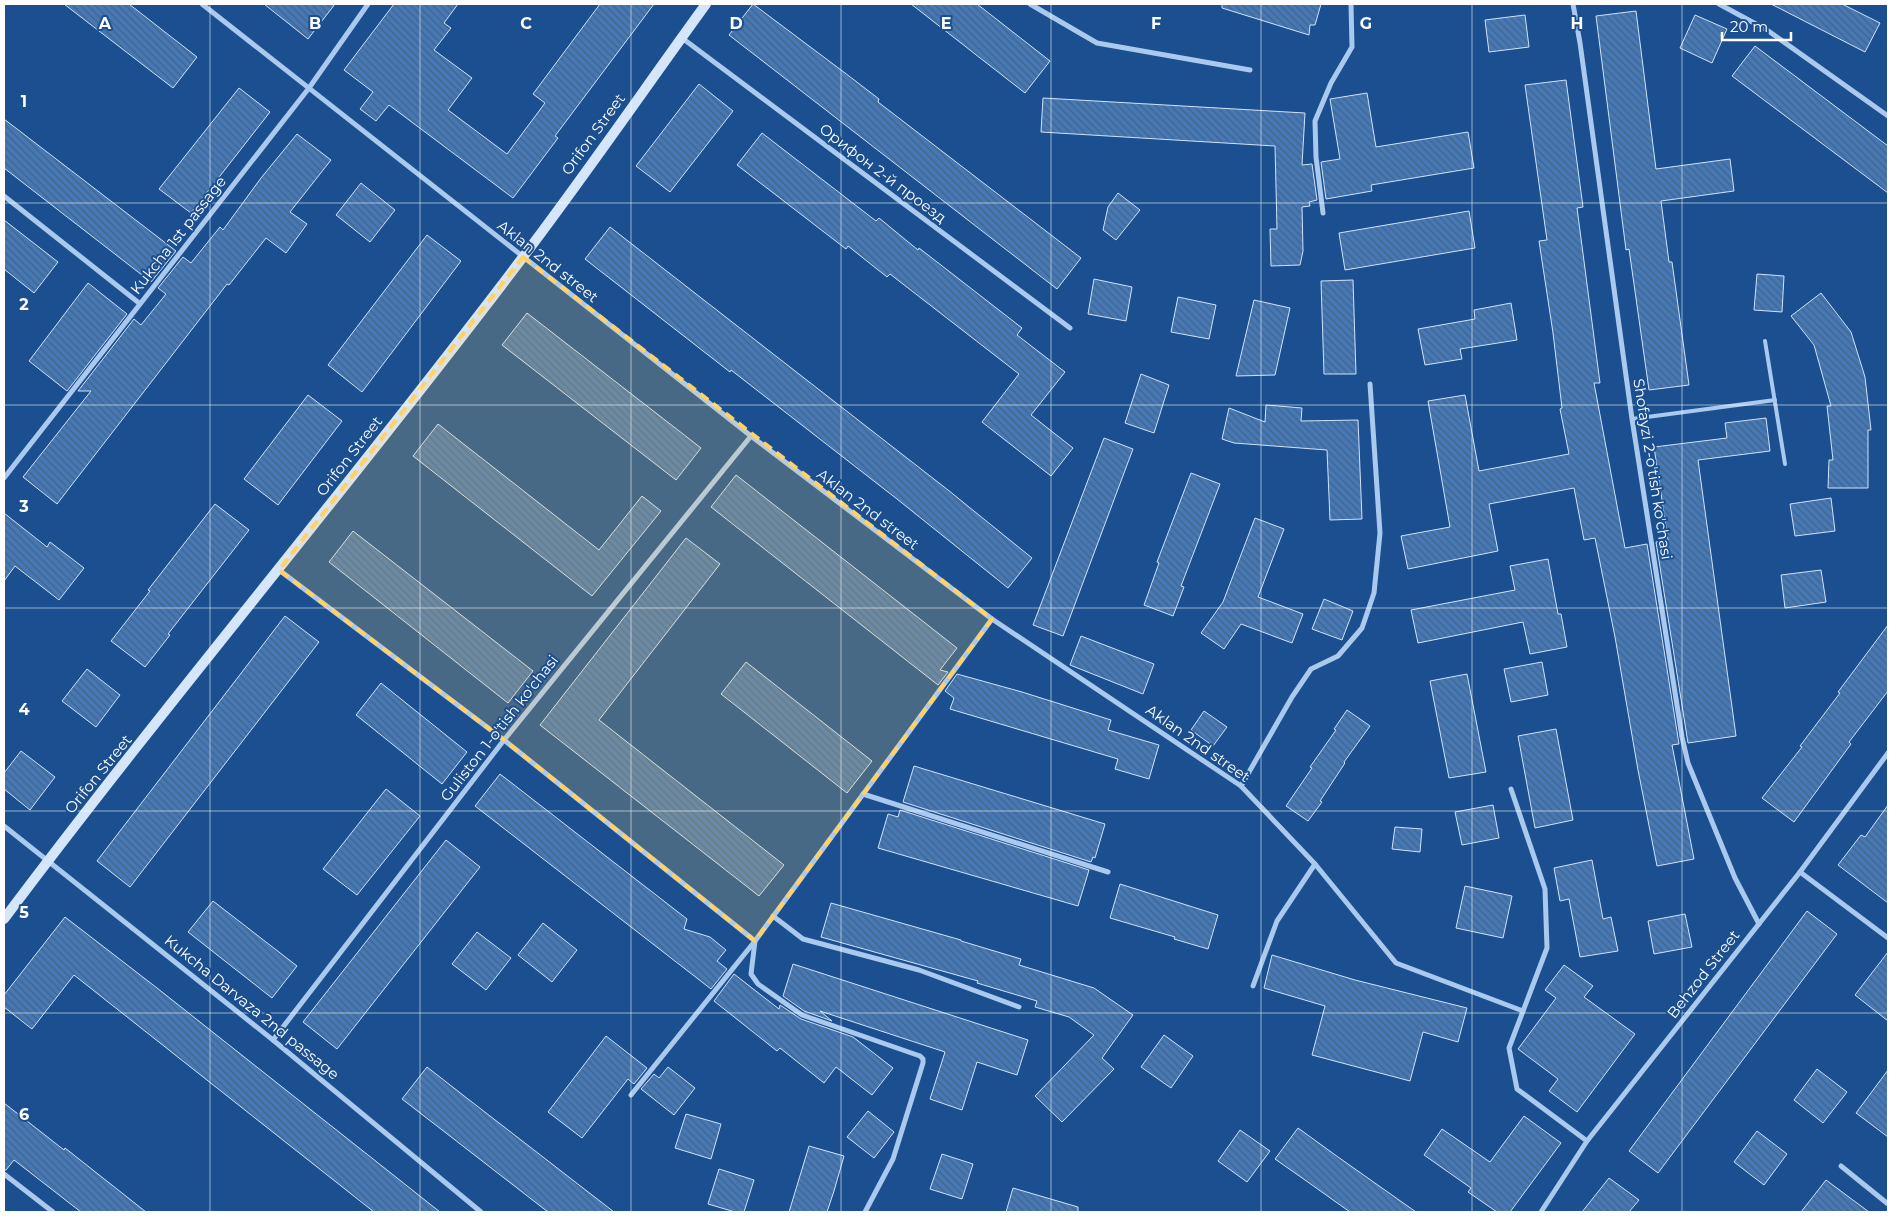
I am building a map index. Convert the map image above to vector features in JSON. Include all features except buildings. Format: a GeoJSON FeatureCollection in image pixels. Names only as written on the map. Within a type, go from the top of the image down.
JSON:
{"type":"FeatureCollection","features":[{"type":"Feature","properties":{"kind":"street","name":"Аklаn 2nd street"},"geometry":{"type":"LineString","coordinates":[[202,4],[751,436],[992,619],[1241,786],[1315,864],[1396,963],[1523,1011]]}},
{"type":"Feature","properties":{"kind":"street","name":"Kukcha 1st passage"},"geometry":{"type":"LineString","coordinates":[[4,478],[309,88],[368,4]]}},
{"type":"Feature","properties":{"kind":"street","name":"Orifon Street"},"geometry":{"type":"LineString","coordinates":[[4,919],[48,860],[279,570],[523,257],[706,4]]}},
{"type":"Feature","properties":{"kind":"street"},"geometry":{"type":"LineString","coordinates":[[1030,4],[1096,43],[1250,70]]}},
{"type":"Feature","properties":{"kind":"street"},"geometry":{"type":"LineString","coordinates":[[1323,213],[1316,157],[1315,122],[1331,83],[1352,46],[1351,4]]}},
{"type":"Feature","properties":{"kind":"street","name":"Shofayzi 2-o'tish ko'chasi"},"geometry":{"type":"LineString","coordinates":[[1573,4],[1580,42],[1632,419],[1688,763],[1735,878],[1759,924]]}},
{"type":"Feature","properties":{"kind":"street"},"geometry":{"type":"LineString","coordinates":[[1719,4],[1766,30],[1888,116]]}},
{"type":"Feature","properties":{"kind":"street","name":"Орифон 2-й проезд"},"geometry":{"type":"LineString","coordinates":[[682,38],[1070,328]]}},
{"type":"Feature","properties":{"kind":"street"},"geometry":{"type":"LineString","coordinates":[[4,196],[139,303]]}},
{"type":"Feature","properties":{"kind":"street"},"geometry":{"type":"LineString","coordinates":[[1241,786],[1292,697],[1311,669],[1338,656],[1362,628],[1374,593],[1380,533],[1370,384]]}},
{"type":"Feature","properties":{"kind":"street","name":"Guliston 1-o'tish ko'chasi"},"geometry":{"type":"LineString","coordinates":[[273,1040],[504,740],[751,436]]}},
{"type":"Feature","properties":{"kind":"street"},"geometry":{"type":"LineString","coordinates":[[279,570],[504,740],[755,942]]}},
{"type":"Feature","properties":{"kind":"street"},"geometry":{"type":"LineString","coordinates":[[631,1095],[755,942],[992,619]]}},
{"type":"Feature","properties":{"kind":"street","name":"Behzod Street"},"geometry":{"type":"LineString","coordinates":[[1541,1212],[1587,1142],[1800,872],[1888,753]]}},
{"type":"Feature","properties":{"kind":"street"},"geometry":{"type":"LineString","coordinates":[[1511,788],[1545,889],[1547,948],[1509,1048],[1517,1089],[1587,1142]]}},
{"type":"Feature","properties":{"kind":"street"},"geometry":{"type":"LineString","coordinates":[[863,794],[1108,872]]}},
{"type":"Feature","properties":{"kind":"street","name":"Kukcha Darvaza 2nd passage"},"geometry":{"type":"LineString","coordinates":[[4,826],[273,1040],[481,1212]]}},
{"type":"Feature","properties":{"kind":"street"},"geometry":{"type":"LineString","coordinates":[[1253,986],[1277,920],[1315,864]]}},
{"type":"Feature","properties":{"kind":"street"},"geometry":{"type":"LineString","coordinates":[[1800,872],[1888,938]]}},
{"type":"Feature","properties":{"kind":"street"},"geometry":{"type":"LineString","coordinates":[[773,916],[803,939],[919,970],[1019,1007]]}},
{"type":"Feature","properties":{"kind":"street"},"geometry":{"type":"LineString","coordinates":[[755,942],[751,974],[753,979],[802,1015],[920,1056],[923,1059],[893,1159],[865,1212]]}},
{"type":"Feature","properties":{"kind":"street"},"geometry":{"type":"LineString","coordinates":[[1841,1166],[1888,1204]]}},
{"type":"Feature","properties":{"kind":"street"},"geometry":{"type":"LineString","coordinates":[[4,1174],[53,1212]]}},
{"type":"Feature","properties":{"kind":"lane"},"geometry":{"type":"LineString","coordinates":[[1765,341],[1785,464]]}},
{"type":"Feature","properties":{"kind":"lane"},"geometry":{"type":"LineString","coordinates":[[1632,419],[1775,400]]}},
{"type":"Feature","properties":{"kind":"highlighted area"},"geometry":{"type":"Polygon","coordinates":[[[523,257],[992,619],[755,941],[504,740],[279,570],[523,257]]]}}]}
